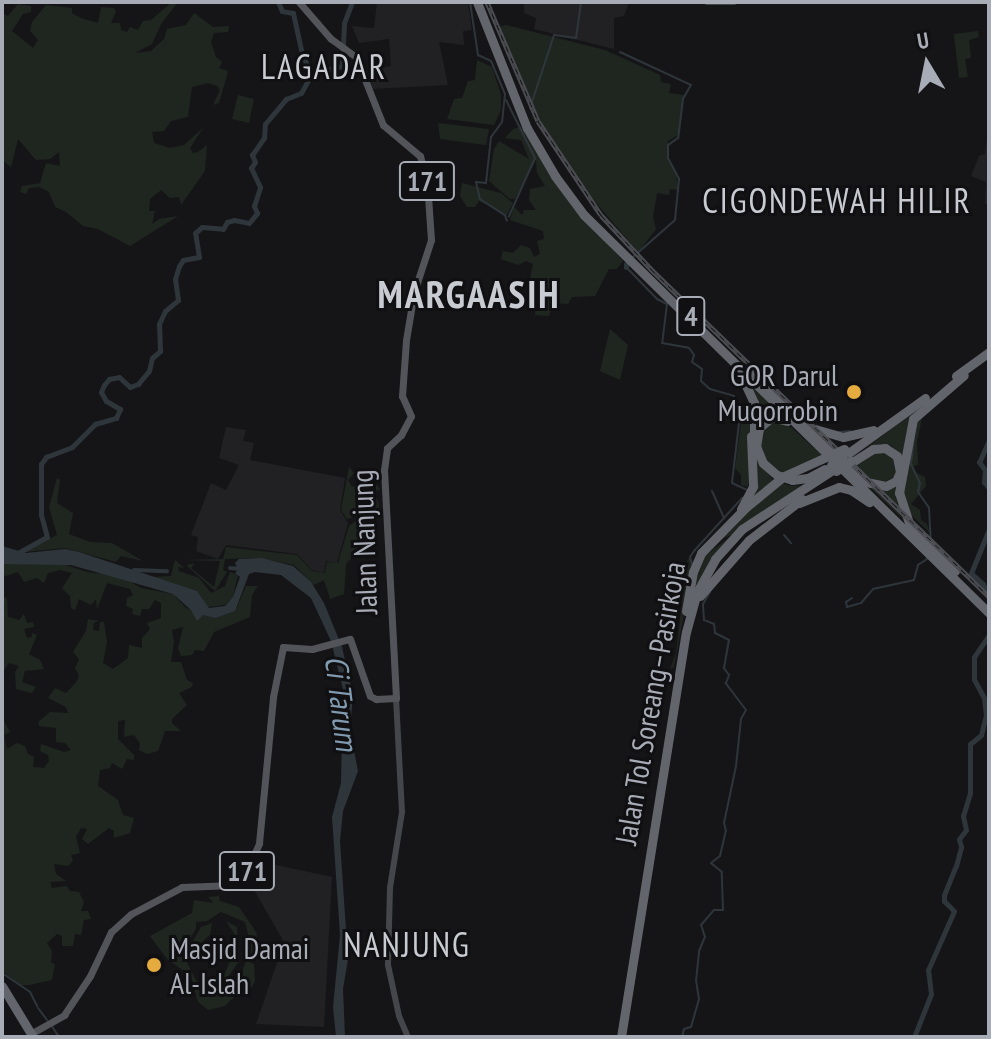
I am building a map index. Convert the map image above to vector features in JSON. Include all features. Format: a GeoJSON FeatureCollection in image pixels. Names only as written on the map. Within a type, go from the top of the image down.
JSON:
{"type":"FeatureCollection","features":[{"type":"Feature","properties":{"kind":"highway","name":"4"},"geometry":{"type":"LineString","coordinates":[[479,2],[518,110],[555,176],[602,235],[989,610]]}},
{"type":"Feature","properties":{"kind":"highway","name":"4"},"geometry":{"type":"LineString","coordinates":[[479,2],[526,117],[569,189],[603,230],[965,583],[989,610]]}},
{"type":"Feature","properties":{"kind":"highway"},"geometry":{"type":"LineString","coordinates":[[710,341],[748,387],[755,417],[755,454],[772,477],[789,484],[802,484],[841,464],[870,450],[885,448],[899,459],[900,472],[889,486],[872,485],[793,412],[739,362]]}},
{"type":"Feature","properties":{"kind":"highway"},"geometry":{"type":"LineString","coordinates":[[793,412],[822,432],[858,436],[876,429],[989,354]]}},
{"type":"Feature","properties":{"kind":"highway"},"geometry":{"type":"LineString","coordinates":[[965,583],[907,520],[899,499],[914,417],[989,354]]}},
{"type":"Feature","properties":{"kind":"highway"},"geometry":{"type":"LineString","coordinates":[[886,428],[964,375]]}},
{"type":"Feature","properties":{"kind":"highway"},"geometry":{"type":"LineString","coordinates":[[886,428],[943,385]]}},
{"type":"Feature","properties":{"kind":"highway"},"geometry":{"type":"LineString","coordinates":[[744,507],[754,483],[751,440],[755,417]]}},
{"type":"Feature","properties":{"kind":"highway"},"geometry":{"type":"LineString","coordinates":[[902,480],[901,460],[889,447],[872,447],[841,464],[806,479],[779,477],[759,457],[758,431],[769,418],[785,420],[899,528],[944,568]]}},
{"type":"Feature","properties":{"kind":"highway","name":"Jalan Tol Soreang–Pasirkoja"},"geometry":{"type":"LineString","coordinates":[[620,1037],[686,611],[697,561],[744,507],[784,476],[841,464],[886,428]]}},
{"type":"Feature","properties":{"kind":"highway"},"geometry":{"type":"LineString","coordinates":[[765,521],[841,464]]}},
{"type":"Feature","properties":{"kind":"highway"},"geometry":{"type":"LineString","coordinates":[[743,533],[782,513],[791,504],[828,489],[845,488],[899,528]]}},
{"type":"Feature","properties":{"kind":"highway","name":"Jalan Tol Soreang–Pasirkoja"},"geometry":{"type":"LineString","coordinates":[[620,1037],[686,632],[696,605],[710,582],[765,521]]}},
{"type":"Feature","properties":{"kind":"highway"},"geometry":{"type":"LineString","coordinates":[[686,611],[704,556],[715,544],[732,536]]}},
{"type":"Feature","properties":{"kind":"highway"},"geometry":{"type":"LineString","coordinates":[[2,986],[32,1035]]}},
{"type":"Feature","properties":{"kind":"main road","name":"Jalan Nanjung"},"geometry":{"type":"LineString","coordinates":[[299,2],[342,48],[357,59],[386,129],[420,157],[427,182],[431,240],[414,292],[406,340],[402,396],[411,418],[387,448],[384,470],[402,812],[392,867],[388,965],[399,1016],[408,1037]]}},
{"type":"Feature","properties":{"kind":"main road"},"geometry":{"type":"LineString","coordinates":[[707,2],[734,2]]}},
{"type":"Feature","properties":{"kind":"main road","name":"171"},"geometry":{"type":"LineString","coordinates":[[32,1035],[51,1025],[84,986],[110,933],[122,920],[180,888],[200,884],[233,885],[243,878],[258,848],[274,694],[283,647],[326,645],[344,639],[353,641],[370,696],[376,699],[396,698]]}},
{"type":"Feature","properties":{"kind":"shaded area"},"geometry":{"type":"Polygon","coordinates":[[[172,2],[178,2],[161,24],[152,44],[135,53],[151,51],[164,39],[167,29],[186,25],[194,13],[213,27],[229,26],[228,32],[214,33],[211,42],[216,57],[222,62],[219,68],[228,71],[219,103],[213,105],[220,90],[217,86],[208,83],[192,87],[188,117],[171,121],[164,131],[152,132],[154,143],[170,148],[184,145],[203,128],[190,148],[193,153],[207,145],[205,171],[181,205],[179,197],[170,198],[161,190],[150,199],[149,211],[155,211],[152,224],[159,219],[178,216],[130,246],[98,229],[83,226],[55,207],[49,192],[39,187],[29,188],[26,194],[20,192],[22,186],[40,183],[46,163],[60,166],[59,152],[50,159],[36,160],[18,139],[11,167],[2,160],[2,13],[8,16],[18,4],[31,6],[31,12],[23,14],[12,31],[33,48],[38,40],[30,31],[32,22],[46,5],[72,8],[72,13],[98,23],[101,7],[114,8],[116,11],[111,23],[120,23],[121,30],[127,32],[130,27],[138,30],[143,21],[151,20],[172,2]]]}},
{"type":"Feature","properties":{"kind":"shaded area"},"geometry":{"type":"Polygon","coordinates":[[[377,2],[468,2],[472,30],[463,31],[464,45],[439,42],[448,85],[371,89],[362,72],[391,66],[389,39],[359,43],[352,26],[374,28],[377,2]]]}},
{"type":"Feature","properties":{"kind":"shaded area"},"geometry":{"type":"Polygon","coordinates":[[[524,2],[629,2],[624,16],[614,18],[614,49],[534,29],[536,18],[524,13],[524,2]]]}},
{"type":"Feature","properties":{"kind":"shaded area"},"geometry":{"type":"Polygon","coordinates":[[[506,25],[605,50],[660,75],[661,82],[671,84],[669,93],[684,95],[678,135],[668,141],[667,155],[676,172],[678,190],[670,189],[669,195],[657,193],[653,217],[656,229],[638,252],[591,197],[541,122],[499,27],[506,25]]]}},
{"type":"Feature","properties":{"kind":"shaded area"},"geometry":{"type":"Polygon","coordinates":[[[978,31],[979,37],[969,40],[971,58],[965,59],[968,77],[959,78],[954,34],[978,31]]]}},
{"type":"Feature","properties":{"kind":"shaded area"},"geometry":{"type":"Polygon","coordinates":[[[477,60],[492,67],[501,95],[501,110],[494,125],[447,119],[454,99],[462,98],[468,81],[475,80],[477,60]]]}},
{"type":"Feature","properties":{"kind":"shaded area"},"geometry":{"type":"Polygon","coordinates":[[[238,95],[254,99],[249,123],[232,119],[238,95]]]}},
{"type":"Feature","properties":{"kind":"shaded area"},"geometry":{"type":"Polygon","coordinates":[[[989,121],[989,204],[985,204],[986,182],[971,176],[979,156],[985,154],[989,121]]]}},
{"type":"Feature","properties":{"kind":"shaded area"},"geometry":{"type":"Polygon","coordinates":[[[438,123],[489,129],[486,145],[440,139],[438,123]]]}},
{"type":"Feature","properties":{"kind":"shaded area"},"geometry":{"type":"Polygon","coordinates":[[[522,126],[557,185],[623,261],[617,269],[609,269],[595,296],[572,297],[568,304],[553,303],[549,316],[535,315],[536,303],[526,299],[533,264],[526,261],[518,265],[501,259],[503,251],[513,253],[521,245],[530,248],[534,257],[540,254],[537,241],[544,239],[543,231],[510,220],[514,207],[522,215],[524,210],[536,210],[529,200],[530,189],[545,186],[537,173],[536,160],[515,199],[510,199],[489,181],[494,149],[499,141],[529,159],[521,140],[505,138],[513,129],[522,126]]]}},
{"type":"Feature","properties":{"kind":"shaded area"},"geometry":{"type":"Polygon","coordinates":[[[462,183],[501,193],[513,203],[507,215],[479,201],[475,207],[467,207],[460,196],[462,183]]]}},
{"type":"Feature","properties":{"kind":"shaded area"},"geometry":{"type":"Polygon","coordinates":[[[610,329],[628,345],[620,380],[600,371],[610,329]]]}},
{"type":"Feature","properties":{"kind":"shaded area"},"geometry":{"type":"Polygon","coordinates":[[[746,379],[787,419],[780,415],[757,428],[746,379]]]}},
{"type":"Feature","properties":{"kind":"shaded area"},"geometry":{"type":"Polygon","coordinates":[[[922,405],[916,412],[904,465],[892,446],[879,444],[864,450],[922,405]]]}},
{"type":"Feature","properties":{"kind":"shaded area"},"geometry":{"type":"Polygon","coordinates":[[[923,413],[917,442],[918,465],[913,466],[915,472],[925,477],[926,486],[911,504],[920,510],[921,520],[927,524],[930,533],[907,511],[901,498],[910,430],[923,413]]]}},
{"type":"Feature","properties":{"kind":"shaded area"},"geometry":{"type":"Polygon","coordinates":[[[774,417],[783,420],[824,457],[783,477],[762,459],[758,434],[774,417]]]}},
{"type":"Feature","properties":{"kind":"shaded area"},"geometry":{"type":"Polygon","coordinates":[[[751,422],[748,487],[741,485],[741,475],[735,468],[741,423],[751,422]]]}},
{"type":"Feature","properties":{"kind":"shaded area"},"geometry":{"type":"Polygon","coordinates":[[[226,427],[246,430],[243,441],[254,443],[250,460],[345,478],[340,510],[348,523],[337,563],[326,561],[324,573],[312,570],[297,554],[226,545],[218,559],[196,551],[198,537],[191,535],[211,483],[226,490],[239,465],[219,458],[226,427]]]}},
{"type":"Feature","properties":{"kind":"shaded area"},"geometry":{"type":"Polygon","coordinates":[[[877,449],[895,456],[897,475],[878,486],[850,466],[877,449]]]}},
{"type":"Feature","properties":{"kind":"shaded area"},"geometry":{"type":"Polygon","coordinates":[[[755,457],[773,480],[791,486],[806,485],[742,527],[693,589],[705,556],[732,535],[717,540],[701,555],[746,509],[755,457]]]}},
{"type":"Feature","properties":{"kind":"shaded area"},"geometry":{"type":"Polygon","coordinates":[[[349,467],[354,473],[348,480],[352,487],[359,484],[366,490],[375,484],[381,489],[373,492],[379,503],[374,532],[361,536],[359,556],[353,556],[346,564],[344,594],[330,599],[324,580],[314,585],[294,565],[260,558],[225,559],[223,570],[227,572],[215,591],[186,565],[195,563],[191,568],[214,587],[220,561],[182,560],[223,559],[226,547],[297,555],[312,571],[325,573],[327,562],[338,563],[349,526],[357,520],[356,516],[347,519],[341,510],[349,467]]]}},
{"type":"Feature","properties":{"kind":"shaded area"},"geometry":{"type":"Polygon","coordinates":[[[57,478],[60,480],[57,503],[73,513],[69,534],[90,542],[112,543],[143,561],[121,556],[116,562],[65,548],[24,552],[57,535],[49,507],[57,478]]]}},
{"type":"Feature","properties":{"kind":"shaded area"},"geometry":{"type":"Polygon","coordinates":[[[897,481],[897,498],[903,519],[866,484],[897,481]]]}},
{"type":"Feature","properties":{"kind":"shaded area"},"geometry":{"type":"Polygon","coordinates":[[[2,546],[26,553],[65,549],[79,552],[197,591],[209,608],[225,606],[233,597],[240,577],[235,573],[238,570],[235,563],[239,559],[262,558],[293,566],[311,582],[324,603],[342,647],[353,695],[350,730],[358,771],[343,811],[340,841],[348,959],[343,989],[345,1037],[336,1037],[333,1007],[340,935],[332,817],[341,783],[343,689],[331,641],[311,598],[281,575],[255,572],[249,574],[235,611],[216,618],[203,615],[197,621],[191,610],[173,594],[71,565],[2,564],[2,546]]]}},
{"type":"Feature","properties":{"kind":"shaded area"},"geometry":{"type":"Polygon","coordinates":[[[690,556],[693,566],[674,667],[670,669],[676,653],[682,603],[679,575],[690,556]]]}},
{"type":"Feature","properties":{"kind":"shaded area"},"geometry":{"type":"Polygon","coordinates":[[[175,560],[184,568],[178,567],[179,571],[199,578],[211,593],[225,586],[230,572],[238,575],[233,597],[225,605],[208,607],[197,591],[152,577],[171,576],[175,560]]]}},
{"type":"Feature","properties":{"kind":"shaded area"},"geometry":{"type":"Polygon","coordinates":[[[2,564],[63,564],[87,572],[120,576],[141,588],[173,594],[186,608],[216,618],[235,611],[246,586],[258,586],[252,595],[250,617],[214,632],[204,651],[195,650],[192,655],[181,656],[178,648],[183,627],[172,630],[171,662],[181,662],[187,680],[193,683],[192,687],[179,693],[187,705],[172,719],[181,731],[165,731],[158,751],[147,754],[139,750],[140,743],[134,735],[124,737],[125,720],[118,721],[118,739],[134,755],[134,760],[127,759],[122,769],[112,763],[110,768],[100,770],[98,786],[118,800],[123,815],[134,818],[130,833],[114,838],[114,831],[109,828],[88,844],[82,839],[87,829],[81,828],[76,837],[80,853],[71,855],[73,861],[68,866],[54,864],[56,874],[66,881],[50,882],[52,888],[67,886],[70,891],[79,892],[84,902],[81,911],[88,911],[91,919],[84,920],[81,935],[75,934],[73,946],[62,946],[62,936],[57,934],[47,943],[52,951],[51,963],[55,964],[52,980],[30,985],[21,985],[2,971],[2,717],[10,732],[4,735],[7,749],[17,743],[25,746],[28,754],[34,757],[33,767],[44,768],[49,761],[48,755],[40,751],[41,744],[64,752],[71,750],[65,743],[56,742],[56,728],[39,726],[38,722],[50,712],[68,713],[66,707],[48,698],[55,688],[66,693],[77,681],[79,675],[75,668],[79,659],[73,652],[86,631],[88,619],[99,621],[94,623],[93,630],[99,631],[100,622],[104,622],[107,642],[103,663],[113,669],[128,658],[129,645],[142,648],[142,638],[150,629],[147,623],[161,618],[161,603],[155,600],[149,609],[142,609],[140,616],[132,614],[133,609],[126,606],[127,598],[133,595],[130,589],[107,583],[97,609],[96,599],[91,605],[79,599],[75,610],[71,608],[70,596],[62,588],[72,573],[60,570],[48,573],[44,583],[37,578],[24,582],[18,572],[2,577],[2,564]]]}},
{"type":"Feature","properties":{"kind":"shaded area"},"geometry":{"type":"Polygon","coordinates":[[[2,597],[7,598],[8,617],[19,620],[24,614],[27,623],[33,622],[34,627],[24,629],[27,638],[32,637],[32,633],[37,635],[29,654],[40,660],[44,669],[25,671],[22,682],[36,687],[32,693],[16,689],[15,672],[19,666],[9,663],[2,673],[2,597]]]}},
{"type":"Feature","properties":{"kind":"shaded area"},"geometry":{"type":"Polygon","coordinates":[[[262,862],[332,877],[324,1027],[256,1024],[284,942],[250,883],[262,862]]]}},
{"type":"Feature","properties":{"kind":"shaded area"},"geometry":{"type":"Polygon","coordinates":[[[219,896],[220,901],[239,907],[256,932],[259,946],[250,962],[254,964],[255,981],[250,990],[236,995],[225,1006],[208,1010],[198,1002],[191,976],[167,959],[150,936],[192,913],[194,900],[214,903],[208,897],[219,896]],[[221,912],[207,921],[196,922],[196,929],[187,943],[194,959],[186,961],[205,997],[208,984],[224,976],[235,948],[235,935],[226,921],[237,927],[239,961],[226,980],[213,986],[214,996],[228,993],[238,984],[251,946],[245,922],[221,912]]]}},
{"type":"Feature","properties":{"kind":"shaded area"},"geometry":{"type":"Polygon","coordinates":[[[212,923],[210,935],[201,943],[207,953],[201,957],[193,941],[201,927],[212,923]]]}},
{"type":"Feature","properties":{"kind":"waterway"},"geometry":{"type":"LineString","coordinates":[[16,554],[47,537],[41,515],[41,464],[46,457],[72,447],[95,424],[116,418],[120,409],[106,401],[101,392],[109,379],[119,377],[130,387],[138,384],[149,371],[152,358],[160,351],[159,324],[165,311],[178,300],[175,279],[179,266],[183,260],[199,257],[195,233],[202,227],[223,229],[227,222],[234,220],[249,223],[257,213],[254,206],[260,187],[251,168],[255,162],[252,155],[264,138],[265,124],[286,99],[301,93],[311,75],[302,54],[293,13],[282,11],[278,2]]}},
{"type":"Feature","properties":{"kind":"waterway"},"geometry":{"type":"LineString","coordinates":[[310,73],[342,66],[344,23],[352,2]]}},
{"type":"Feature","properties":{"kind":"waterway"},"geometry":{"type":"LineString","coordinates":[[470,2],[478,55],[491,61],[505,94],[502,122],[491,137],[486,183],[476,182],[480,199],[505,215],[507,221]]}},
{"type":"Feature","properties":{"kind":"waterway"},"geometry":{"type":"LineString","coordinates":[[530,108],[554,35],[576,38],[581,2]]}},
{"type":"Feature","properties":{"kind":"waterway"},"geometry":{"type":"LineString","coordinates":[[620,52],[691,85],[683,99],[678,138],[668,145],[668,158],[679,179],[675,220],[633,257]]}},
{"type":"Feature","properties":{"kind":"waterway"},"geometry":{"type":"LineString","coordinates":[[506,100],[535,158],[509,216]]}},
{"type":"Feature","properties":{"kind":"waterway"},"geometry":{"type":"LineString","coordinates":[[626,267],[657,299],[667,304],[662,343],[689,348],[694,355],[692,362],[702,369],[701,381],[710,389],[734,396],[731,406],[737,408],[739,423],[732,483],[747,490]]}},
{"type":"Feature","properties":{"kind":"waterway"},"geometry":{"type":"LineString","coordinates":[[916,420],[911,464],[920,483],[918,492],[929,508],[931,541]]}},
{"type":"Feature","properties":{"kind":"waterway"},"geometry":{"type":"LineString","coordinates":[[839,432],[850,431]]}},
{"type":"Feature","properties":{"kind":"waterway"},"geometry":{"type":"LineString","coordinates":[[989,440],[979,462],[985,470],[984,482],[989,488]]}},
{"type":"Feature","properties":{"kind":"waterway"},"geometry":{"type":"LineString","coordinates":[[712,491],[724,518]]}},
{"type":"Feature","properties":{"kind":"waterway"},"geometry":{"type":"LineString","coordinates":[[692,564],[690,557],[694,551],[742,498]]}},
{"type":"Feature","properties":{"kind":"waterway"},"geometry":{"type":"LineString","coordinates":[[989,529],[971,573],[983,584],[989,598]]}},
{"type":"Feature","properties":{"kind":"waterway"},"geometry":{"type":"LineString","coordinates":[[784,535],[791,543]]}},
{"type":"Feature","properties":{"kind":"waterway"},"geometry":{"type":"LineString","coordinates":[[852,598],[846,602],[847,607],[861,603],[873,589],[914,580],[918,565],[927,559]]}},
{"type":"Feature","properties":{"kind":"waterway"},"geometry":{"type":"LineString","coordinates":[[230,568],[241,569]]}},
{"type":"Feature","properties":{"kind":"waterway"},"geometry":{"type":"LineString","coordinates":[[134,570],[167,571]]}},
{"type":"Feature","properties":{"kind":"waterway"},"geometry":{"type":"LineString","coordinates":[[682,1037],[684,1029],[691,1027],[699,999],[696,981],[699,951],[705,937],[701,925],[714,910],[723,910],[722,872],[711,863],[720,856],[726,831],[724,823],[736,766],[741,719],[746,710],[726,683],[729,675],[724,668],[729,640],[715,633],[714,624],[704,620],[703,604],[710,592]]}},
{"type":"Feature","properties":{"kind":"waterway"},"geometry":{"type":"LineString","coordinates":[[914,1037],[931,994],[928,970],[954,911],[944,901],[944,895],[956,866],[961,847],[959,839],[966,830],[963,816],[970,793],[970,744],[981,735],[986,715],[984,698],[974,679],[974,657],[989,635]]}},
{"type":"Feature","properties":{"kind":"waterway"},"geometry":{"type":"LineString","coordinates":[[2,973],[30,992],[37,1006]]}},
{"type":"Feature","properties":{"kind":"waterway"},"geometry":{"type":"LineString","coordinates":[[38,1008],[47,1020]]}},
{"type":"Feature","properties":{"kind":"waterway"},"geometry":{"type":"LineString","coordinates":[[51,1025],[59,1037]]}},
{"type":"Feature","properties":{"kind":"railway"},"geometry":{"type":"LineString","coordinates":[[487,2],[538,121],[601,215],[651,269],[989,596]]}},
{"type":"Feature","properties":{"kind":"place","name":"GOR Darul Muqorrobin"},"geometry":{"type":"Point","coordinates":[854,392]}},
{"type":"Feature","properties":{"kind":"place","name":"Masjid Damai Al-Islah"},"geometry":{"type":"Point","coordinates":[154,965]}},
{"type":"Feature","properties":{"kind":"district","name":"LAGADAR"},"geometry":{"type":"Point","coordinates":[324,67]}},
{"type":"Feature","properties":{"kind":"district","name":"CIGONDEWAH HILIR"},"geometry":{"type":"Point","coordinates":[837,201]}},
{"type":"Feature","properties":{"kind":"district","name":"MARGAASIH"},"geometry":{"type":"Point","coordinates":[469,294]}},
{"type":"Feature","properties":{"kind":"district","name":"NANJUNG"},"geometry":{"type":"Point","coordinates":[407,945]}},
{"type":"Feature","properties":{"kind":"water label","name":"Ci Tarum"},"geometry":{"type":"Point","coordinates":[342,703]}}]}
